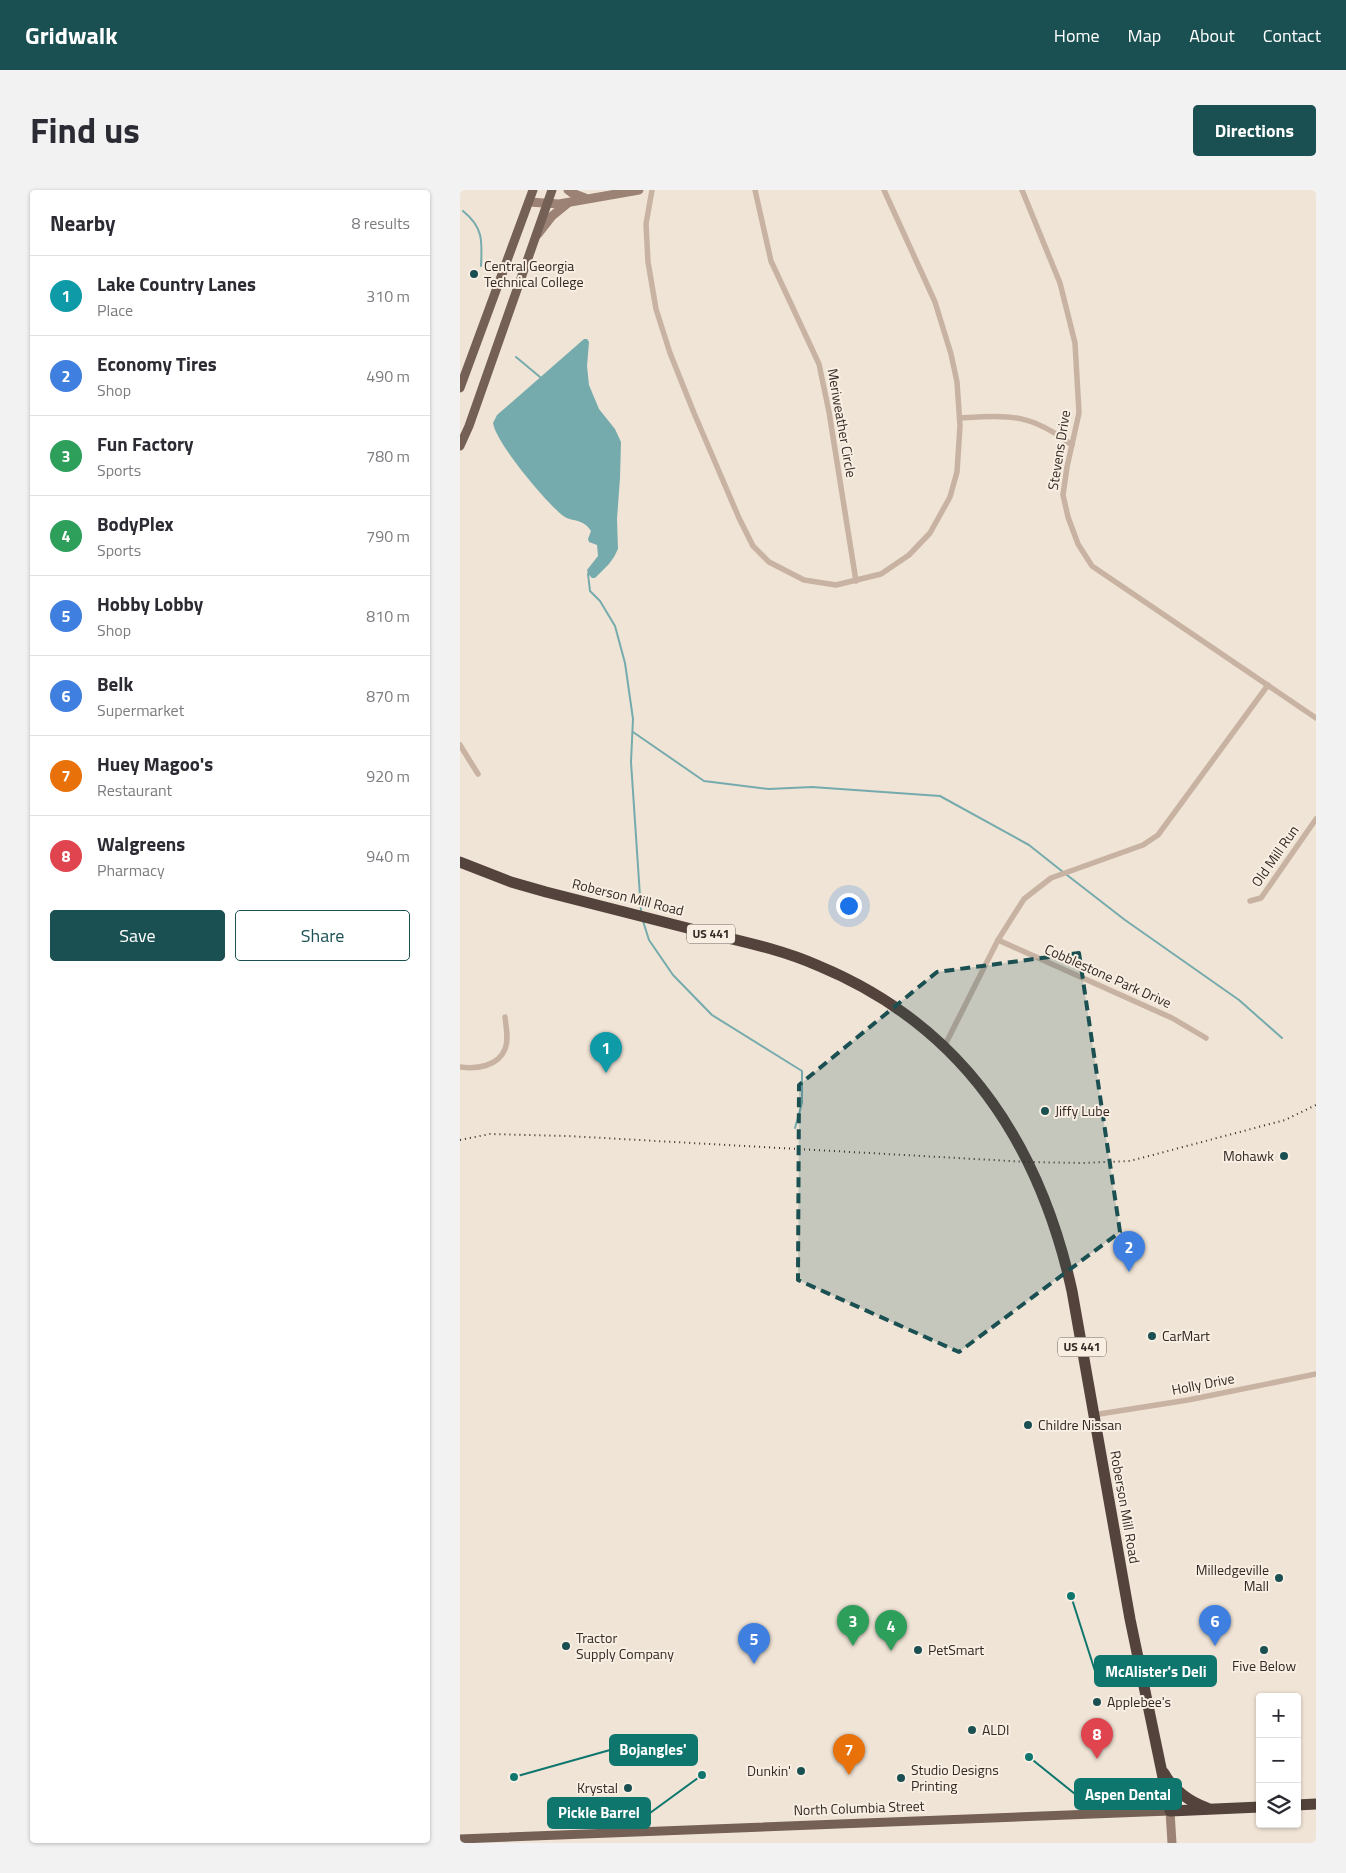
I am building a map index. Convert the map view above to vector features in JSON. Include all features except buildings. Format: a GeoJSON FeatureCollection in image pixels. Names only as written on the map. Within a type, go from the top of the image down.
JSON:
{"type":"FeatureCollection","features":[{"type":"Feature","properties":{"kind":"highway","name":"Roberson Mill Road"},"geometry":{"type":"LineString","coordinates":[[460,862],[511,882],[763,947],[800,958],[836,973],[869,991],[915,1022],[944,1047],[976,1080],[1021,1147],[1044,1196],[1058,1234],[1068,1272],[1133,1637],[1170,1811]]}},
{"type":"Feature","properties":{"kind":"highway","name":"US 441"},"geometry":{"type":"LineString","coordinates":[[1161,1766],[1172,1786],[1201,1806],[1211,1809]]}},
{"type":"Feature","properties":{"kind":"highway"},"geometry":{"type":"LineString","coordinates":[[1301,1805],[1316,1804]]}},
{"type":"Feature","properties":{"kind":"highway","name":"North Columbia Street"},"geometry":{"type":"LineString","coordinates":[[1170,1811],[1256,1807]]}},
{"type":"Feature","properties":{"kind":"main road"},"geometry":{"type":"LineString","coordinates":[[460,388],[533,190]]}},
{"type":"Feature","properties":{"kind":"main road"},"geometry":{"type":"LineString","coordinates":[[460,446],[552,190]]}},
{"type":"Feature","properties":{"kind":"main road"},"geometry":{"type":"LineString","coordinates":[[568,190],[588,199]]}},
{"type":"Feature","properties":{"kind":"main road"},"geometry":{"type":"LineString","coordinates":[[528,202],[547,204],[571,202],[639,190]]}},
{"type":"Feature","properties":{"kind":"main road"},"geometry":{"type":"LineString","coordinates":[[535,239],[552,216],[571,202]]}},
{"type":"Feature","properties":{"kind":"main road"},"geometry":{"type":"LineString","coordinates":[[1170,1811],[1172,1843]]}},
{"type":"Feature","properties":{"kind":"main road","name":"North Columbia Street"},"geometry":{"type":"LineString","coordinates":[[460,1839],[1170,1811]]}},
{"type":"Feature","properties":{"kind":"street"},"geometry":{"type":"LineString","coordinates":[[652,190],[646,224],[648,262],[656,309],[670,353],[721,478],[753,546],[769,562],[804,580],[836,586],[881,574],[909,555],[930,533],[950,497],[957,472],[960,418],[957,382],[951,354],[935,302],[884,190]]}},
{"type":"Feature","properties":{"kind":"street","name":"Meriweather Circle"},"geometry":{"type":"LineString","coordinates":[[755,190],[771,261],[819,364],[829,412],[856,581]]}},
{"type":"Feature","properties":{"kind":"street","name":"Stevens Drive"},"geometry":{"type":"LineString","coordinates":[[1022,190],[1060,283],[1074,343],[1078,413],[1063,495],[1068,517],[1078,544],[1092,566],[1316,718]]}},
{"type":"Feature","properties":{"kind":"street"},"geometry":{"type":"LineString","coordinates":[[960,418],[1008,416],[1028,419],[1057,434],[1072,445]]}},
{"type":"Feature","properties":{"kind":"street"},"geometry":{"type":"LineString","coordinates":[[944,1047],[998,940],[1024,899],[1051,878],[1144,845],[1158,835],[1268,685]]}},
{"type":"Feature","properties":{"kind":"street"},"geometry":{"type":"LineString","coordinates":[[460,745],[478,774]]}},
{"type":"Feature","properties":{"kind":"street","name":"Old Mill Run"},"geometry":{"type":"LineString","coordinates":[[1250,900],[1261,898],[1316,819]]}},
{"type":"Feature","properties":{"kind":"street","name":"Cobblestone Park Drive"},"geometry":{"type":"LineString","coordinates":[[998,940],[1172,1018],[1206,1038]]}},
{"type":"Feature","properties":{"kind":"street"},"geometry":{"type":"LineString","coordinates":[[460,1067],[484,1066],[494,1063],[501,1057],[506,1049],[505,1017]]}},
{"type":"Feature","properties":{"kind":"street","name":"Holly Drive"},"geometry":{"type":"LineString","coordinates":[[1093,1415],[1188,1400],[1316,1374]]}},
{"type":"Feature","properties":{"kind":"highlighted area"},"geometry":{"type":"Polygon","coordinates":[[[1079,953],[1120,1232],[959,1352],[798,1280],[799,1085],[937,972],[1079,953]]]}},
{"type":"Feature","properties":{"kind":"water"},"geometry":{"type":"Polygon","coordinates":[[[584,339],[587,339],[589,342],[587,366],[589,385],[599,409],[615,429],[621,442],[617,519],[618,549],[609,564],[595,578],[588,574],[587,570],[598,556],[597,545],[589,542],[588,539],[591,531],[581,522],[562,515],[544,498],[503,444],[493,423],[497,415],[584,339]]]}},
{"type":"Feature","properties":{"kind":"waterway"},"geometry":{"type":"LineString","coordinates":[[463,211],[475,223],[480,236],[481,266]]}},
{"type":"Feature","properties":{"kind":"waterway"},"geometry":{"type":"LineString","coordinates":[[516,357],[540,377]]}},
{"type":"Feature","properties":{"kind":"waterway"},"geometry":{"type":"LineString","coordinates":[[588,574],[590,591],[600,601],[615,626],[625,663],[633,719],[631,762],[641,911]]}},
{"type":"Feature","properties":{"kind":"waterway"},"geometry":{"type":"LineString","coordinates":[[633,732],[704,781],[769,789],[812,787],[940,796],[1029,845],[1063,872]]}},
{"type":"Feature","properties":{"kind":"waterway"},"geometry":{"type":"LineString","coordinates":[[1067,875],[1125,920],[1239,1000],[1282,1038]]}},
{"type":"Feature","properties":{"kind":"waterway"},"geometry":{"type":"LineString","coordinates":[[643,921],[649,940],[673,975],[712,1015],[802,1071],[802,1103],[795,1128]]}},
{"type":"Feature","properties":{"kind":"railway"},"geometry":{"type":"LineString","coordinates":[[460,1140],[490,1134],[568,1136],[1028,1162],[1082,1163],[1130,1161],[1285,1120],[1316,1105]]}},
{"type":"Feature","properties":{"kind":"place","name":"Central Georgia Technical College"},"geometry":{"type":"Point","coordinates":[474,274]}},
{"type":"Feature","properties":{"kind":"place","name":"Lake Country Lanes"},"geometry":{"type":"Point","coordinates":[606,1073]}},
{"type":"Feature","properties":{"kind":"place","name":"Jiffy Lube"},"geometry":{"type":"Point","coordinates":[1045,1111]}},
{"type":"Feature","properties":{"kind":"place","name":"Mohawk"},"geometry":{"type":"Point","coordinates":[1284,1156]}},
{"type":"Feature","properties":{"kind":"place","name":"Economy Tires"},"geometry":{"type":"Point","coordinates":[1129,1272]}},
{"type":"Feature","properties":{"kind":"place","name":"CarMart"},"geometry":{"type":"Point","coordinates":[1152,1336]}},
{"type":"Feature","properties":{"kind":"place","name":"Childre Nissan"},"geometry":{"type":"Point","coordinates":[1028,1425]}},
{"type":"Feature","properties":{"kind":"place","name":"Milledgeville Mall"},"geometry":{"type":"Point","coordinates":[1279,1578]}},
{"type":"Feature","properties":{"kind":"place","name":"McAlister's Deli"},"geometry":{"type":"Point","coordinates":[1071,1596]}},
{"type":"Feature","properties":{"kind":"place","name":"Tractor Supply Company"},"geometry":{"type":"Point","coordinates":[566,1646]}},
{"type":"Feature","properties":{"kind":"place","name":"Fun Factory"},"geometry":{"type":"Point","coordinates":[853,1646]}},
{"type":"Feature","properties":{"kind":"place","name":"Belk"},"geometry":{"type":"Point","coordinates":[1215,1646]}},
{"type":"Feature","properties":{"kind":"place","name":"PetSmart"},"geometry":{"type":"Point","coordinates":[918,1650]}},
{"type":"Feature","properties":{"kind":"place","name":"Five Below"},"geometry":{"type":"Point","coordinates":[1264,1650]}},
{"type":"Feature","properties":{"kind":"place","name":"BodyPlex"},"geometry":{"type":"Point","coordinates":[891,1651]}},
{"type":"Feature","properties":{"kind":"place","name":"Hobby Lobby"},"geometry":{"type":"Point","coordinates":[754,1664]}},
{"type":"Feature","properties":{"kind":"place","name":"Applebee's"},"geometry":{"type":"Point","coordinates":[1097,1702]}},
{"type":"Feature","properties":{"kind":"place","name":"ALDI"},"geometry":{"type":"Point","coordinates":[972,1730]}},
{"type":"Feature","properties":{"kind":"place","name":"Aspen Dental"},"geometry":{"type":"Point","coordinates":[1029,1757]}},
{"type":"Feature","properties":{"kind":"place","name":"Walgreens"},"geometry":{"type":"Point","coordinates":[1097,1759]}},
{"type":"Feature","properties":{"kind":"place","name":"Dunkin'"},"geometry":{"type":"Point","coordinates":[801,1771]}},
{"type":"Feature","properties":{"kind":"place","name":"Pickle Barrel"},"geometry":{"type":"Point","coordinates":[702,1775]}},
{"type":"Feature","properties":{"kind":"place","name":"Huey Magoo's"},"geometry":{"type":"Point","coordinates":[849,1775]}},
{"type":"Feature","properties":{"kind":"place","name":"Bojangles'"},"geometry":{"type":"Point","coordinates":[514,1777]}},
{"type":"Feature","properties":{"kind":"place","name":"Studio Designs Printing"},"geometry":{"type":"Point","coordinates":[901,1778]}},
{"type":"Feature","properties":{"kind":"place","name":"Krystal"},"geometry":{"type":"Point","coordinates":[628,1788]}}]}
